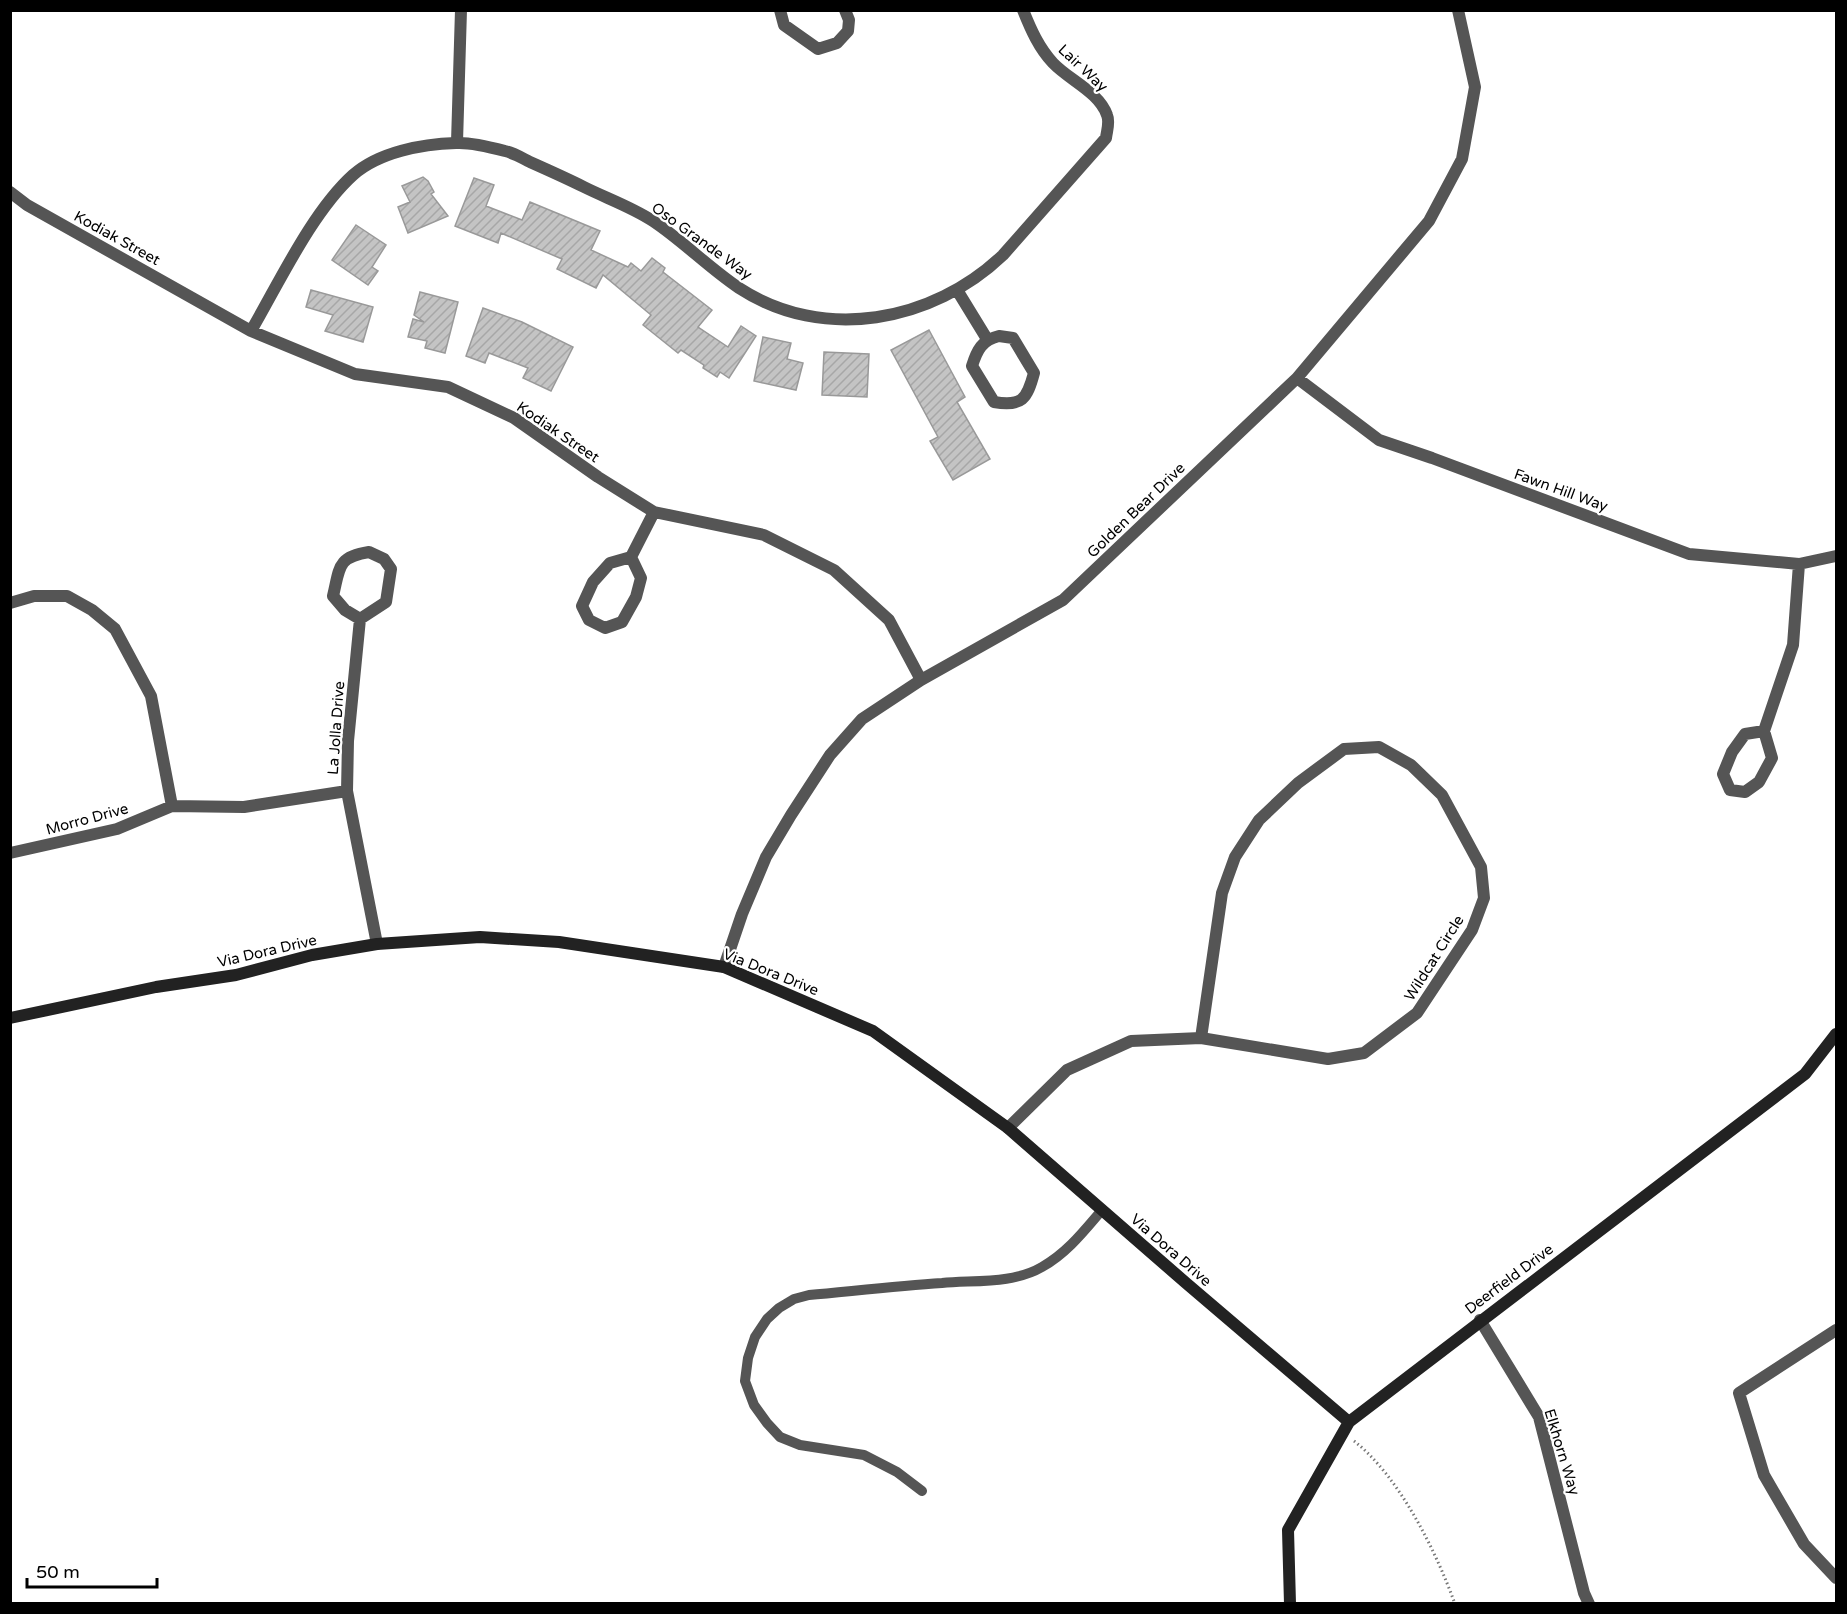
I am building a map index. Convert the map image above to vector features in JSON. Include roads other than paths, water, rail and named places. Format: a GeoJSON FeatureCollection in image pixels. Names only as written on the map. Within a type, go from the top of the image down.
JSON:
{"type":"FeatureCollection","features":[{"type":"Feature","properties":{"kind":"street"},"geometry":{"type":"LineString","coordinates":[[457,142],[461,10]]}},
{"type":"Feature","properties":{"kind":"street"},"geometry":{"type":"LineString","coordinates":[[780,10],[784,26],[818,49],[837,43],[848,31],[849,20],[846,10]]}},
{"type":"Feature","properties":{"kind":"street","name":"Lair Way"},"geometry":{"type":"LineString","coordinates":[[1023,10],[1035,39],[1053,63],[1097,100],[1107,114]]}},
{"type":"Feature","properties":{"kind":"street","name":"Golden Bear Drive"},"geometry":{"type":"LineString","coordinates":[[724,967],[742,914],[766,857],[830,755],[861,719],[921,681],[1063,600],[1297,378],[1429,221],[1462,159],[1474,87],[1458,10]]}},
{"type":"Feature","properties":{"kind":"street","name":"Oso Grande Way"},"geometry":{"type":"LineString","coordinates":[[251,331],[314,223],[354,174],[397,152],[457,142],[507,151],[616,202],[652,221],[739,288],[766,303],[828,320],[854,321],[895,314],[932,303],[988,270],[1090,159],[1106,138],[1107,114]]}},
{"type":"Feature","properties":{"kind":"street","name":"Kodiak Street"},"geometry":{"type":"LineString","coordinates":[[10,192],[27,205],[251,331],[355,374],[448,387],[514,418],[654,513],[764,535],[834,570],[889,620],[921,681]]}},
{"type":"Feature","properties":{"kind":"street"},"geometry":{"type":"LineString","coordinates":[[957,290],[987,339]]}},
{"type":"Feature","properties":{"kind":"street"},"geometry":{"type":"LineString","coordinates":[[999,336],[1013,338],[1024,355],[1034,373],[1030,390],[1022,400],[1011,405],[994,402],[972,366],[976,352],[987,339],[999,336]]}},
{"type":"Feature","properties":{"kind":"street","name":"Fawn Hill Way"},"geometry":{"type":"LineString","coordinates":[[1297,378],[1378,440],[1689,554],[1799,564],[1836,556]]}},
{"type":"Feature","properties":{"kind":"street"},"geometry":{"type":"LineString","coordinates":[[631,557],[640,578],[636,597],[622,622],[605,628],[589,620],[582,606],[593,582],[610,562],[631,557],[654,513]]}},
{"type":"Feature","properties":{"kind":"street"},"geometry":{"type":"LineString","coordinates":[[369,552],[384,559],[391,569],[386,602],[360,619],[345,610],[333,596],[340,565],[351,555],[369,552]]}},
{"type":"Feature","properties":{"kind":"street"},"geometry":{"type":"LineString","coordinates":[[1764,731],[1745,734],[1732,752],[1723,774],[1730,790],[1745,792],[1759,782],[1772,758],[1764,731],[1793,645],[1799,564]]}},
{"type":"Feature","properties":{"kind":"street"},"geometry":{"type":"LineString","coordinates":[[10,603],[34,596],[67,596],[92,610],[115,629],[151,696],[172,806]]}},
{"type":"Feature","properties":{"kind":"street","name":"La Jolla Drive"},"geometry":{"type":"LineString","coordinates":[[360,619],[348,741],[347,791],[377,944]]}},
{"type":"Feature","properties":{"kind":"street","name":"Wildcat Circle"},"geometry":{"type":"LineString","coordinates":[[1008,1128],[1067,1070],[1131,1041],[1201,1038],[1328,1059],[1364,1053],[1417,1013],[1472,930],[1484,898],[1481,867],[1442,795],[1411,765],[1379,747],[1344,749],[1298,783],[1259,820],[1235,857],[1221,893],[1201,1038]]}},
{"type":"Feature","properties":{"kind":"street","name":"Morro Drive"},"geometry":{"type":"LineString","coordinates":[[10,854],[117,829],[172,806],[244,807],[347,791]]}},
{"type":"Feature","properties":{"kind":"street","name":"Via Dora Drive"},"geometry":{"type":"LineString","coordinates":[[10,1018],[156,987],[236,975],[312,955],[377,944],[480,937],[559,942],[724,967],[873,1031],[1008,1128],[1346,1427]]}},
{"type":"Feature","properties":{"kind":"street","name":"Deerfield Drive"},"geometry":{"type":"LineString","coordinates":[[1290,1604],[1288,1530],[1346,1427],[1480,1320],[1805,1074],[1836,1034]]}},
{"type":"Feature","properties":{"kind":"street","name":"Elkhorn Way"},"geometry":{"type":"LineString","coordinates":[[1480,1320],[1539,1417],[1584,1593],[1589,1604]]}},
{"type":"Feature","properties":{"kind":"street"},"geometry":{"type":"LineString","coordinates":[[1836,1330],[1739,1393],[1764,1475],[1804,1544],[1836,1578]]}},
{"type":"Feature","properties":{"kind":"lane"},"geometry":{"type":"LineString","coordinates":[[922,1491],[897,1472],[864,1455],[800,1445],[780,1437],[754,1405],[746,1381],[748,1359],[755,1337],[779,1308],[794,1299],[809,1295],[999,1280],[1026,1274],[1041,1268],[1060,1255],[1102,1210]]}}]}
